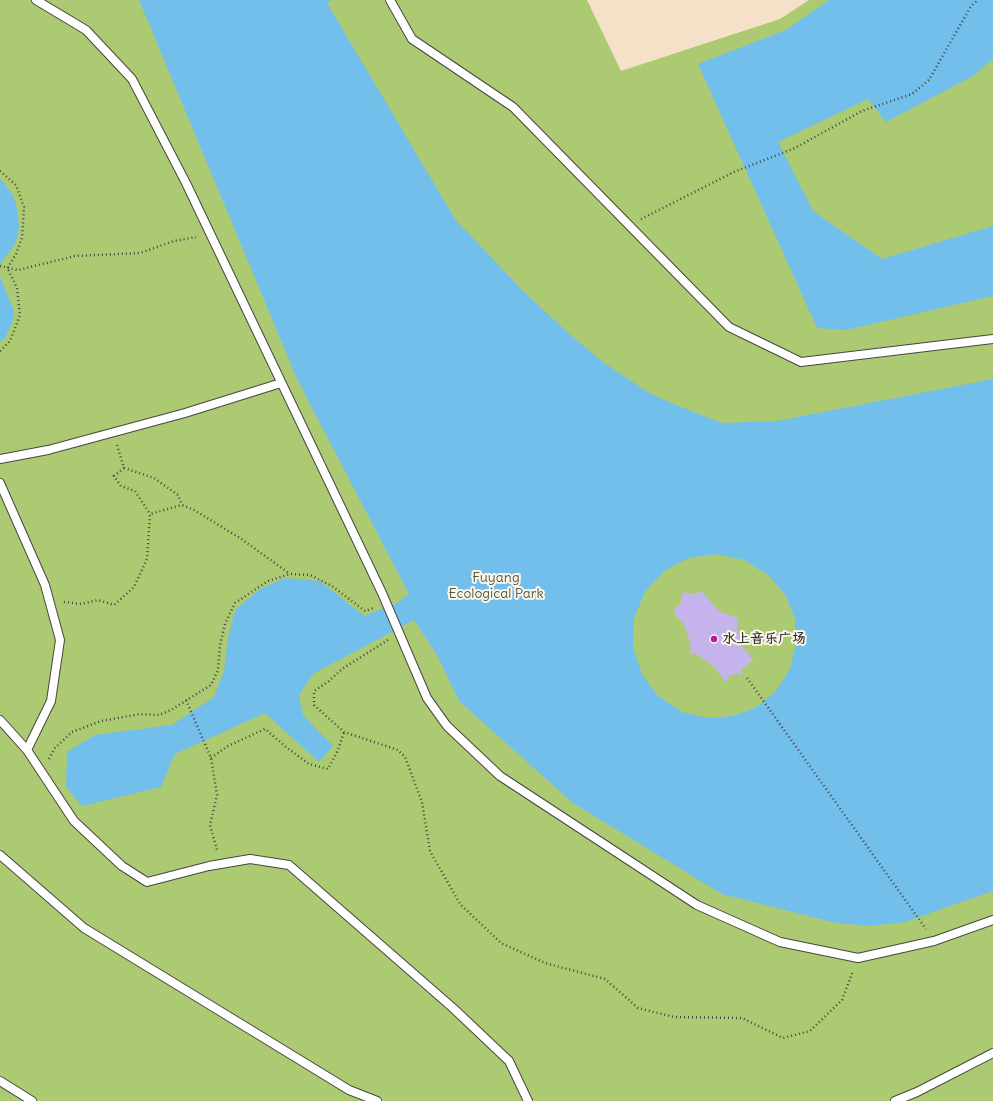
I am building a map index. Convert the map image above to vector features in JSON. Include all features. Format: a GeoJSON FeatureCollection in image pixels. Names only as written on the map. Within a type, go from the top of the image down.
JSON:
{"type":"FeatureCollection","features":[{"type":"Feature","properties":{"kind":"lane"},"geometry":{"type":"LineString","coordinates":[[36,0],[86,30],[132,79],[210,235],[387,603],[427,698],[447,726],[500,776],[697,905],[780,942],[858,958],[934,941],[993,920]]}},
{"type":"Feature","properties":{"kind":"lane"},"geometry":{"type":"LineString","coordinates":[[390,0],[412,39],[513,107],[631,225],[729,327],[801,362],[993,339]]}},
{"type":"Feature","properties":{"kind":"lane"},"geometry":{"type":"LineString","coordinates":[[0,458],[48,450],[185,413],[281,383]]}},
{"type":"Feature","properties":{"kind":"lane"},"geometry":{"type":"LineString","coordinates":[[0,483],[46,585],[60,640],[51,701],[27,750]]}},
{"type":"Feature","properties":{"kind":"lane"},"geometry":{"type":"LineString","coordinates":[[0,720],[27,750],[74,821],[122,866],[147,882],[221,864],[250,859],[289,865],[453,1008],[509,1061],[528,1101]]}},
{"type":"Feature","properties":{"kind":"lane"},"geometry":{"type":"LineString","coordinates":[[0,857],[84,928],[350,1090],[377,1101]]}},
{"type":"Feature","properties":{"kind":"lane"},"geometry":{"type":"LineString","coordinates":[[895,1101],[917,1092],[993,1053]]}},
{"type":"Feature","properties":{"kind":"lane"},"geometry":{"type":"LineString","coordinates":[[0,1081],[32,1101]]}},
{"type":"Feature","properties":{"kind":"path"},"geometry":{"type":"LineString","coordinates":[[631,225],[734,172],[795,148],[862,111],[912,94],[929,80],[968,11],[978,0]]}},
{"type":"Feature","properties":{"kind":"path"},"geometry":{"type":"LineString","coordinates":[[0,171],[16,186],[24,207],[22,238],[16,254],[7,269]]}},
{"type":"Feature","properties":{"kind":"path"},"geometry":{"type":"LineString","coordinates":[[0,266],[7,269],[18,270],[75,256],[140,253],[174,241],[210,235]]}},
{"type":"Feature","properties":{"kind":"path"},"geometry":{"type":"LineString","coordinates":[[0,351],[10,341],[20,315],[17,288],[7,269]]}},
{"type":"Feature","properties":{"kind":"path"},"geometry":{"type":"LineString","coordinates":[[113,432],[124,468]]}},
{"type":"Feature","properties":{"kind":"path"},"geometry":{"type":"LineString","coordinates":[[124,468],[154,478],[178,495],[182,505]]}},
{"type":"Feature","properties":{"kind":"path"},"geometry":{"type":"LineString","coordinates":[[50,601],[81,604],[98,600],[114,605],[134,587],[147,560],[150,514],[134,491],[120,486],[114,476],[124,468]]}},
{"type":"Feature","properties":{"kind":"path"},"geometry":{"type":"LineString","coordinates":[[150,514],[182,505],[194,510],[240,538],[290,574]]}},
{"type":"Feature","properties":{"kind":"path"},"geometry":{"type":"LineString","coordinates":[[42,773],[54,749],[72,732],[109,720],[140,714],[159,715],[171,710],[211,685],[218,670],[220,645],[226,624],[236,602],[268,581],[290,574],[310,575],[332,586],[365,611],[387,603]]}},
{"type":"Feature","properties":{"kind":"path"},"geometry":{"type":"LineString","coordinates":[[400,633],[342,669],[314,692],[314,705],[344,732],[398,750],[405,757],[422,802],[430,851],[460,904],[501,943],[546,963],[605,979],[638,1008],[674,1017],[742,1018],[783,1038],[810,1031],[842,1000],[858,958]]}},
{"type":"Feature","properties":{"kind":"path"},"geometry":{"type":"LineString","coordinates":[[747,678],[934,941]]}},
{"type":"Feature","properties":{"kind":"path"},"geometry":{"type":"LineString","coordinates":[[186,700],[211,758],[217,795],[210,825],[221,864]]}},
{"type":"Feature","properties":{"kind":"path"},"geometry":{"type":"LineString","coordinates":[[211,758],[228,746],[265,729],[309,764],[328,769],[338,750],[344,732]]}},
{"type":"Feature","properties":{"kind":"green space","name":"Fuyang Ecological Park"},"geometry":{"type":"Polygon","coordinates":[[[0,0],[587,0],[621,71],[780,19],[809,0],[993,0],[993,1101],[0,1101],[0,0]]]}},
{"type":"Feature","properties":{"kind":"water"},"geometry":{"type":"Polygon","coordinates":[[[139,0],[332,0],[327,3],[455,219],[521,289],[568,333],[604,363],[649,393],[676,405],[722,423],[777,421],[993,379],[993,891],[905,922],[870,926],[836,923],[722,894],[573,803],[459,701],[437,655],[414,620],[313,674],[299,695],[303,715],[333,746],[319,762],[265,713],[175,754],[161,787],[82,806],[66,787],[67,752],[95,735],[172,725],[214,697],[224,671],[228,638],[235,610],[260,589],[285,578],[320,581],[364,616],[395,604],[409,594],[298,381],[139,0]],[[717,554],[689,558],[664,571],[645,592],[634,618],[633,647],[642,674],[658,696],[682,712],[707,718],[733,716],[757,707],[776,691],[790,669],[796,644],[795,618],[785,594],[768,575],[744,560],[717,554]]]}},
{"type":"Feature","properties":{"kind":"water"},"geometry":{"type":"Polygon","coordinates":[[[829,0],[993,0],[993,59],[973,76],[886,122],[868,99],[778,142],[813,211],[882,259],[993,226],[993,296],[846,330],[817,328],[698,64],[786,30],[829,0]]]}},
{"type":"Feature","properties":{"kind":"water"},"geometry":{"type":"Polygon","coordinates":[[[0,178],[13,195],[17,208],[19,226],[18,235],[14,246],[0,264],[0,178]]]}},
{"type":"Feature","properties":{"kind":"water"},"geometry":{"type":"Polygon","coordinates":[[[0,276],[14,311],[13,321],[5,338],[0,342],[0,276]]]}},
{"type":"Feature","properties":{"kind":"building","name":"水上音乐广场"},"geometry":{"type":"Polygon","coordinates":[[[683,592],[692,594],[703,592],[721,612],[738,618],[737,628],[742,646],[753,660],[742,669],[742,675],[735,674],[729,676],[725,683],[718,671],[710,663],[694,653],[689,654],[691,650],[688,635],[683,623],[673,612],[681,602],[683,592]]]}},
{"type":"Feature","properties":{"kind":"place","name":"水上音乐广场"},"geometry":{"type":"Point","coordinates":[714,639]}}]}
